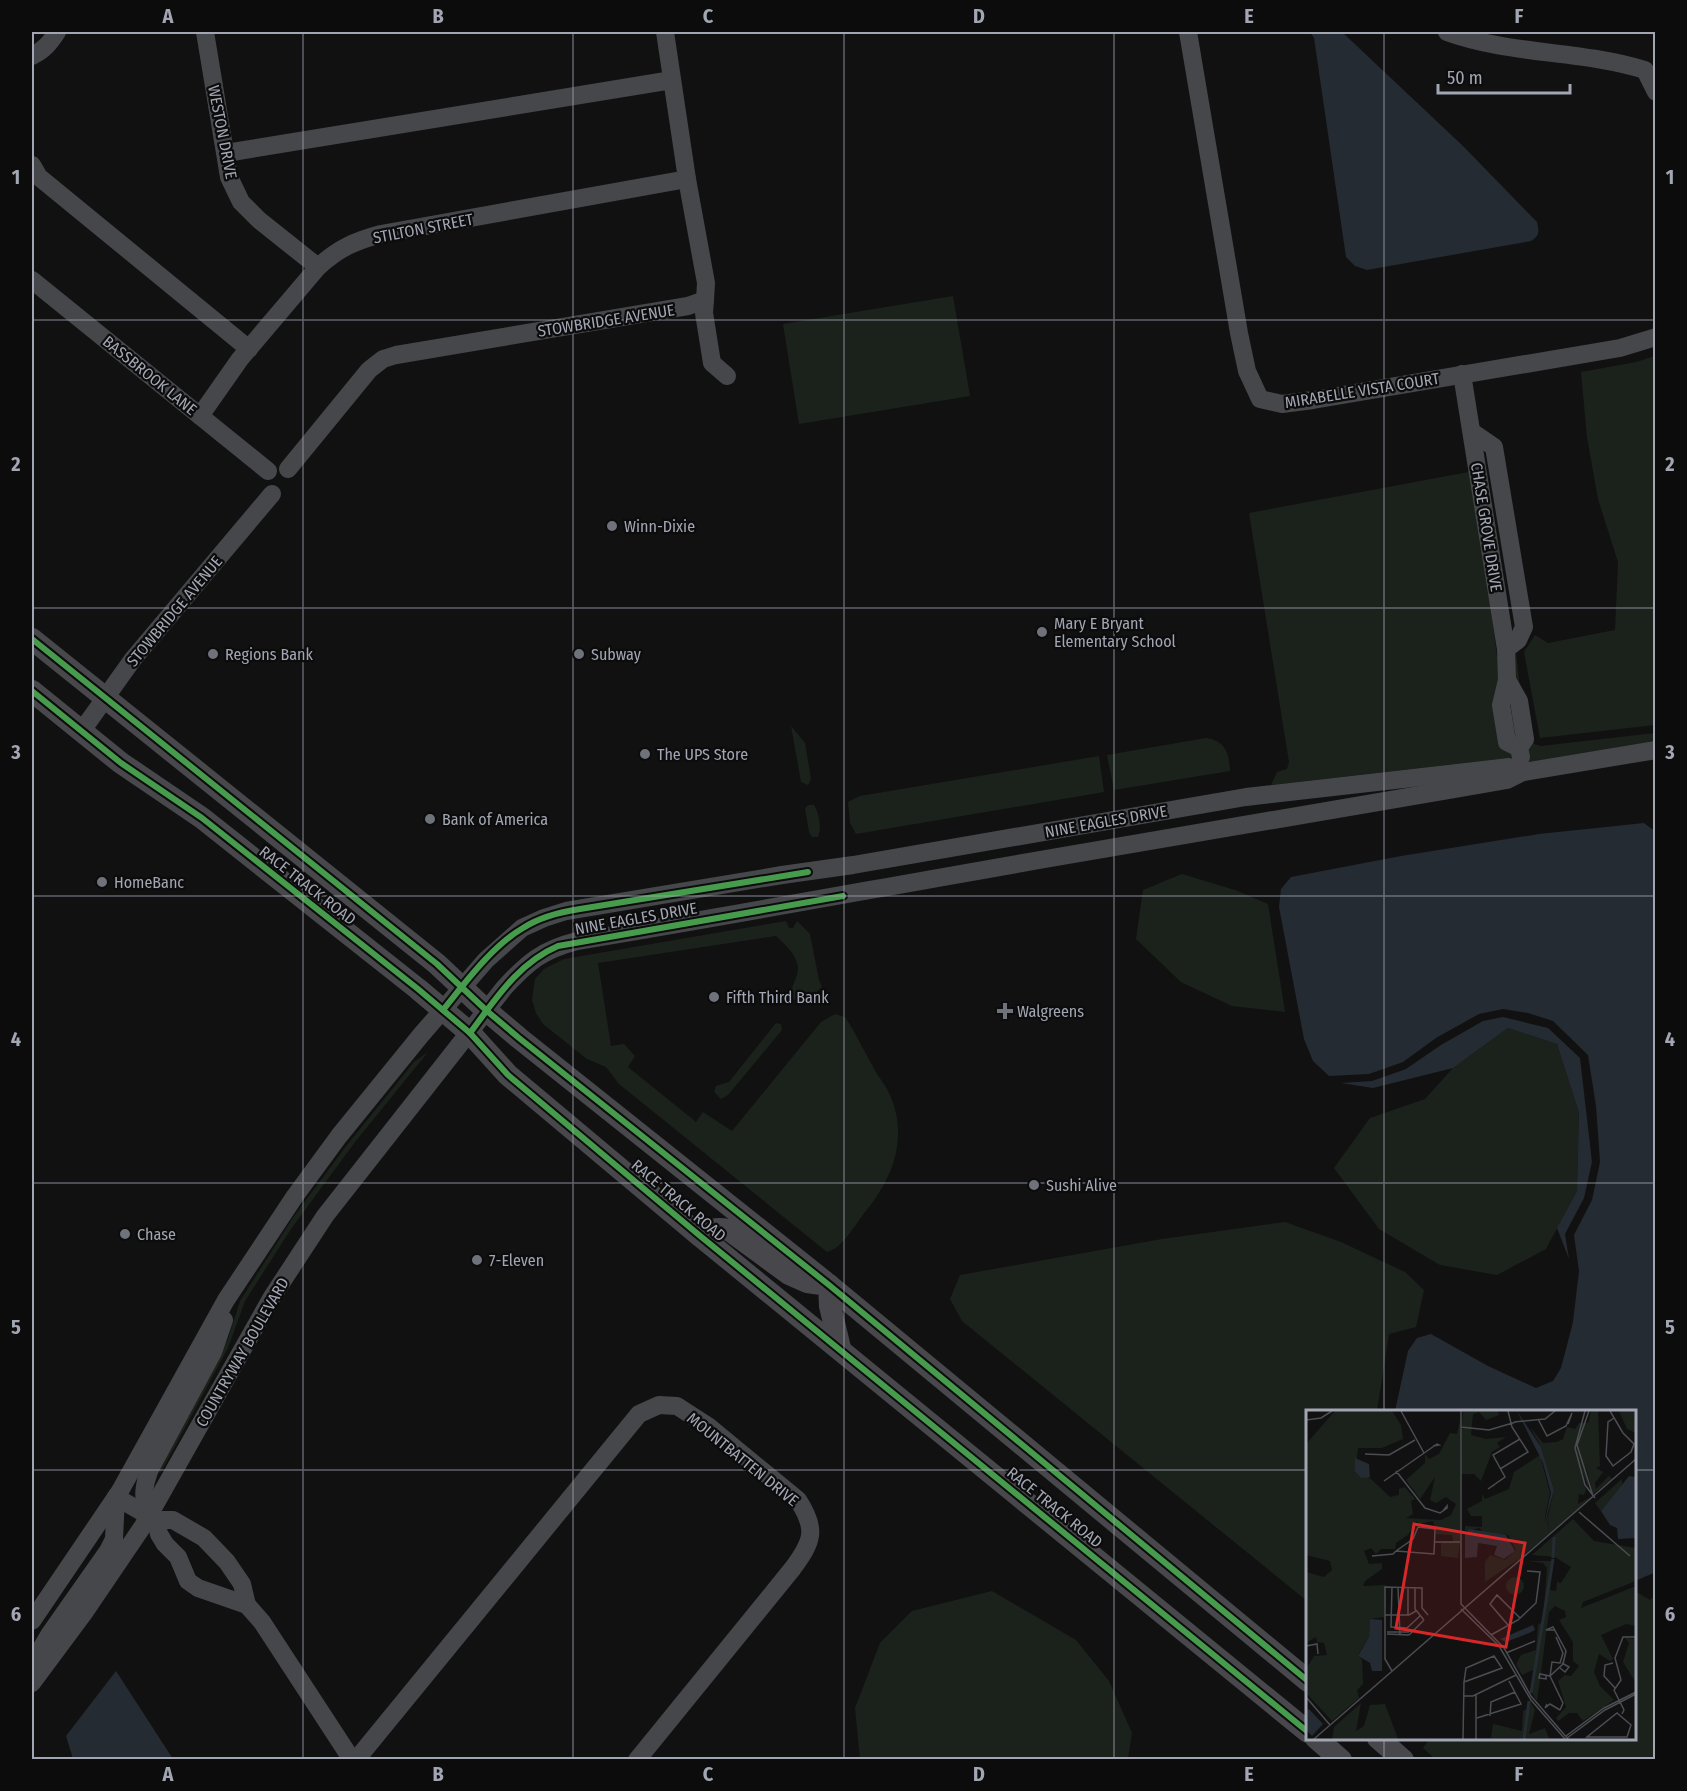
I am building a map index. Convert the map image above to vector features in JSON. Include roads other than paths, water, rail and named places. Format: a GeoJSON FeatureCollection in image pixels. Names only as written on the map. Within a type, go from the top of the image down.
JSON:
{"type":"FeatureCollection","features":[{"type":"Feature","properties":{"kind":"main road","name":"RACE TRACK ROAD"},"geometry":{"type":"LineString","coordinates":[[32,639],[437,964],[487,1011],[829,1285],[1306,1679]]}},
{"type":"Feature","properties":{"kind":"main road","name":"RACE TRACK ROAD"},"geometry":{"type":"LineString","coordinates":[[32,691],[121,763],[202,818],[443,1010],[470,1033],[508,1076],[699,1235],[1306,1730]]}},
{"type":"Feature","properties":{"kind":"main road"},"geometry":{"type":"LineString","coordinates":[[699,1235],[718,1228],[729,1230],[789,1274],[807,1282],[829,1285],[830,1306],[840,1348]]}},
{"type":"Feature","properties":{"kind":"main road"},"geometry":{"type":"LineString","coordinates":[[1318,1740],[1341,1760]]}},
{"type":"Feature","properties":{"kind":"main road"},"geometry":{"type":"LineString","coordinates":[[1379,1740],[1403,1760]]}},
{"type":"Feature","properties":{"kind":"street"},"geometry":{"type":"LineString","coordinates":[[32,56],[46,46],[57,32]]}},
{"type":"Feature","properties":{"kind":"street","name":"WESTON DRIVE"},"geometry":{"type":"LineString","coordinates":[[206,32],[229,177],[241,201],[259,220],[318,267]]}},
{"type":"Feature","properties":{"kind":"street"},"geometry":{"type":"LineString","coordinates":[[665,32],[687,179],[706,283],[704,313],[712,363],[727,376]]}},
{"type":"Feature","properties":{"kind":"street","name":"MIRABELLE VISTA COURT"},"geometry":{"type":"LineString","coordinates":[[1188,32],[1239,333],[1247,371],[1260,399],[1282,404],[1620,348],[1656,337]]}},
{"type":"Feature","properties":{"kind":"street"},"geometry":{"type":"LineString","coordinates":[[1447,32],[1496,44],[1625,64],[1645,70],[1656,92]]}},
{"type":"Feature","properties":{"kind":"street"},"geometry":{"type":"LineString","coordinates":[[226,153],[672,80]]}},
{"type":"Feature","properties":{"kind":"street"},"geometry":{"type":"LineString","coordinates":[[32,165],[39,177],[249,349]]}},
{"type":"Feature","properties":{"kind":"street","name":"STILTON STREET"},"geometry":{"type":"LineString","coordinates":[[200,416],[249,349],[318,267],[332,254],[353,242],[381,234],[687,179]]}},
{"type":"Feature","properties":{"kind":"street","name":"BASSBROOK LANE"},"geometry":{"type":"LineString","coordinates":[[32,280],[268,471]]}},
{"type":"Feature","properties":{"kind":"street","name":"STOWBRIDGE AVENUE"},"geometry":{"type":"LineString","coordinates":[[288,469],[369,370],[382,359],[687,306],[705,300]]}},
{"type":"Feature","properties":{"kind":"street"},"geometry":{"type":"LineString","coordinates":[[1462,374],[1472,432],[1494,447],[1524,627],[1518,640],[1506,649],[1507,680],[1501,705],[1507,742],[1519,748],[1523,772]]}},
{"type":"Feature","properties":{"kind":"street","name":"STOWBRIDGE AVENUE"},"geometry":{"type":"LineString","coordinates":[[81,732],[133,659],[272,494]]}},
{"type":"Feature","properties":{"kind":"street","name":"NINE EAGLES DRIVE"},"geometry":{"type":"LineString","coordinates":[[470,1033],[504,988],[531,960],[547,950],[567,943],[1507,780],[1523,772],[1656,750]]}},
{"type":"Feature","properties":{"kind":"street","name":"NINE EAGLES DRIVE"},"geometry":{"type":"LineString","coordinates":[[443,1010],[486,960],[522,928],[567,911],[853,865],[1246,797],[1509,767],[1523,772]]}},
{"type":"Feature","properties":{"kind":"street"},"geometry":{"type":"LineString","coordinates":[[1246,797],[1251,823]]}},
{"type":"Feature","properties":{"kind":"street"},"geometry":{"type":"LineString","coordinates":[[32,1621],[117,1497],[232,1292],[295,1196],[339,1136],[443,1010]]}},
{"type":"Feature","properties":{"kind":"street","name":"COUNTRYWAY BOULEVARD"},"geometry":{"type":"LineString","coordinates":[[32,1683],[153,1518],[272,1297],[325,1216],[470,1033]]}},
{"type":"Feature","properties":{"kind":"street"},"geometry":{"type":"LineString","coordinates":[[232,1292],[216,1345],[150,1468],[145,1481],[144,1501],[165,1544],[178,1557],[188,1581],[198,1588],[247,1605]]}},
{"type":"Feature","properties":{"kind":"street","name":"MOUNTBATTEN DRIVE"},"geometry":{"type":"LineString","coordinates":[[354,1760],[622,1433],[639,1414],[659,1404],[677,1406],[708,1426],[798,1500],[809,1516],[811,1534],[805,1552],[793,1568],[637,1760]]}},
{"type":"Feature","properties":{"kind":"street"},"geometry":{"type":"LineString","coordinates":[[117,1497],[153,1518],[173,1520],[204,1538],[227,1562],[242,1584],[247,1605],[262,1622],[354,1760]]}},
{"type":"Feature","properties":{"kind":"street"},"geometry":{"type":"LineString","coordinates":[[32,1664],[49,1635],[108,1551],[114,1539],[117,1497]]}},
{"type":"Feature","properties":{"kind":"place","name":"Winn-Dixie"},"geometry":{"type":"Point","coordinates":[612,526]}},
{"type":"Feature","properties":{"kind":"place","name":"Mary E Bryant Elementary School"},"geometry":{"type":"Point","coordinates":[1042,632]}},
{"type":"Feature","properties":{"kind":"place","name":"Regions Bank"},"geometry":{"type":"Point","coordinates":[213,654]}},
{"type":"Feature","properties":{"kind":"place","name":"Subway"},"geometry":{"type":"Point","coordinates":[579,654]}},
{"type":"Feature","properties":{"kind":"place","name":"The UPS Store"},"geometry":{"type":"Point","coordinates":[645,754]}},
{"type":"Feature","properties":{"kind":"place","name":"Bank of America"},"geometry":{"type":"Point","coordinates":[430,819]}},
{"type":"Feature","properties":{"kind":"place","name":"HomeBanc"},"geometry":{"type":"Point","coordinates":[102,882]}},
{"type":"Feature","properties":{"kind":"place","name":"Fifth Third Bank"},"geometry":{"type":"Point","coordinates":[714,997]}},
{"type":"Feature","properties":{"kind":"place","name":"Walgreens"},"geometry":{"type":"Point","coordinates":[1005,1011]}},
{"type":"Feature","properties":{"kind":"place","name":"Sushi Alive"},"geometry":{"type":"Point","coordinates":[1034,1185]}},
{"type":"Feature","properties":{"kind":"place","name":"Chase"},"geometry":{"type":"Point","coordinates":[125,1234]}},
{"type":"Feature","properties":{"kind":"place","name":"7-Eleven"},"geometry":{"type":"Point","coordinates":[477,1260]}}]}
